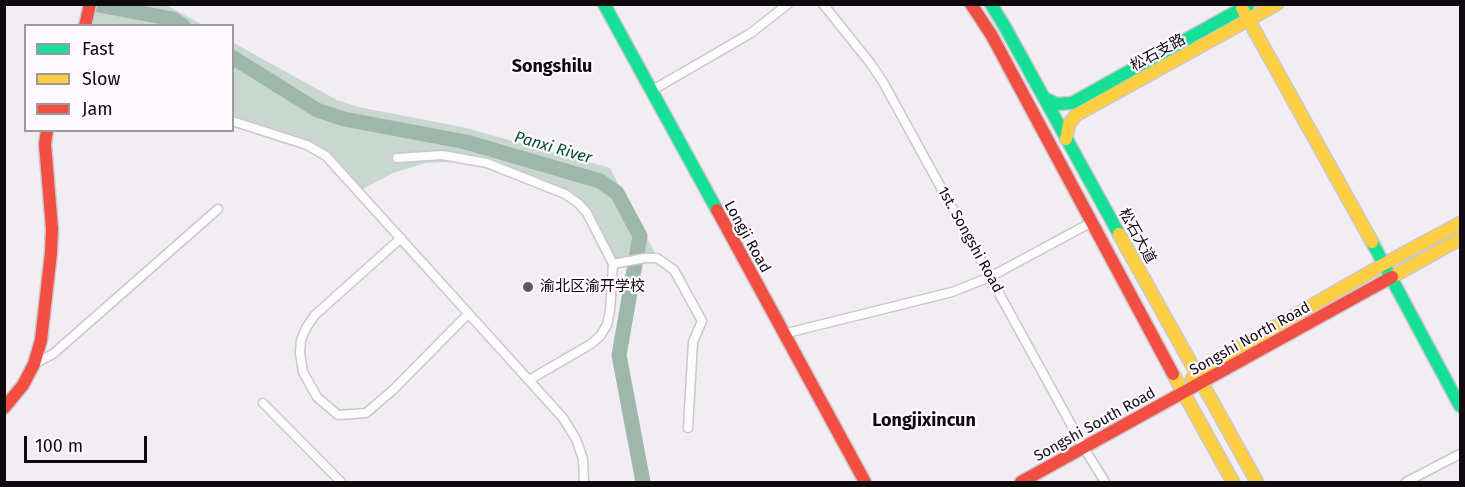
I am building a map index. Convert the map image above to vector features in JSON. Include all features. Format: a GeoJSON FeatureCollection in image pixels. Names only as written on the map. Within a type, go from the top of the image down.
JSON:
{"type":"FeatureCollection","features":[{"type":"Feature","properties":{"kind":"main road"},"geometry":{"type":"LineString","coordinates":[[85,24],[90,4]]}},
{"type":"Feature","properties":{"kind":"main road","name":"Longji Road"},"geometry":{"type":"LineString","coordinates":[[604,4],[865,483]]}},
{"type":"Feature","properties":{"kind":"main road"},"geometry":{"type":"LineString","coordinates":[[971,4],[993,36],[1233,483]]}},
{"type":"Feature","properties":{"kind":"main road","name":"松石大道"},"geometry":{"type":"LineString","coordinates":[[991,4],[1257,483]]}},
{"type":"Feature","properties":{"kind":"main road","name":"松石支路"},"geometry":{"type":"LineString","coordinates":[[1066,139],[1069,124],[1076,115],[1277,4]]}},
{"type":"Feature","properties":{"kind":"main road"},"geometry":{"type":"LineString","coordinates":[[1044,98],[1057,104],[1072,103],[1246,6],[1249,20],[1461,406]]}},
{"type":"Feature","properties":{"kind":"main road"},"geometry":{"type":"LineString","coordinates":[[4,408],[23,385],[34,364],[41,340],[52,229],[45,144],[47,132]]}},
{"type":"Feature","properties":{"kind":"main road","name":"Songshi North Road"},"geometry":{"type":"LineString","coordinates":[[1184,393],[1199,378],[1384,264],[1461,223]]}},
{"type":"Feature","properties":{"kind":"main road","name":"Songshi North Road"},"geometry":{"type":"LineString","coordinates":[[1199,378],[1461,239]]}},
{"type":"Feature","properties":{"kind":"main road","name":"Songshi South Road"},"geometry":{"type":"LineString","coordinates":[[1021,483],[1184,393]]}},
{"type":"Feature","properties":{"kind":"street"},"geometry":{"type":"LineString","coordinates":[[651,91],[751,33],[788,4]]}},
{"type":"Feature","properties":{"kind":"street","name":"1st. Songshi Road"},"geometry":{"type":"LineString","coordinates":[[823,4],[883,82],[1105,483]]}},
{"type":"Feature","properties":{"kind":"street"},"geometry":{"type":"LineString","coordinates":[[234,122],[308,145],[326,156],[562,418],[576,439],[583,459],[584,483]]}},
{"type":"Feature","properties":{"kind":"street"},"geometry":{"type":"LineString","coordinates":[[397,158],[442,155],[487,163],[565,194],[578,202],[587,213],[618,263],[607,325],[600,336],[591,344],[529,380]]}},
{"type":"Feature","properties":{"kind":"street"},"geometry":{"type":"LineString","coordinates":[[34,364],[53,354],[218,209]]}},
{"type":"Feature","properties":{"kind":"street"},"geometry":{"type":"LineString","coordinates":[[783,334],[952,292],[990,277],[1093,222]]}},
{"type":"Feature","properties":{"kind":"street"},"geometry":{"type":"LineString","coordinates":[[401,238],[315,315],[306,328],[301,340],[300,353],[303,372],[317,397],[338,415],[366,413],[393,390],[468,314]]}},
{"type":"Feature","properties":{"kind":"street"},"geometry":{"type":"LineString","coordinates":[[618,263],[657,258],[674,270],[702,321],[693,342],[688,429]]}},
{"type":"Feature","properties":{"kind":"street"},"geometry":{"type":"LineString","coordinates":[[263,404],[342,483]]}},
{"type":"Feature","properties":{"kind":"street"},"geometry":{"type":"LineString","coordinates":[[1406,483],[1461,454]]}},
{"type":"Feature","properties":{"kind":"shaded area"},"geometry":{"type":"Polygon","coordinates":[[[96,4],[166,5],[201,24],[91,24],[96,4]]]}},
{"type":"Feature","properties":{"kind":"shaded area"},"geometry":{"type":"Polygon","coordinates":[[[234,43],[337,100],[358,107],[462,127],[610,168],[655,253],[608,264],[584,216],[575,205],[563,197],[484,168],[462,163],[425,163],[393,173],[361,190],[329,155],[234,118],[234,43]]]}},
{"type":"Feature","properties":{"kind":"waterway","name":"Panxi River"},"geometry":{"type":"LineString","coordinates":[[93,4],[173,19],[180,24]]}},
{"type":"Feature","properties":{"kind":"waterway","name":"Panxi River"},"geometry":{"type":"LineString","coordinates":[[234,58],[317,110],[344,119],[466,142],[600,181],[617,193],[640,236],[619,355],[643,482]]}},
{"type":"Feature","properties":{"kind":"traffic: fast"},"geometry":{"type":"LineString","coordinates":[[604,4],[717,210]]}},
{"type":"Feature","properties":{"kind":"traffic: fast"},"geometry":{"type":"LineString","coordinates":[[991,4],[1119,234]]}},
{"type":"Feature","properties":{"kind":"traffic: fast"},"geometry":{"type":"LineString","coordinates":[[1044,98],[1057,104],[1072,103],[1248,5]]}},
{"type":"Feature","properties":{"kind":"traffic: fast"},"geometry":{"type":"LineString","coordinates":[[1372,242],[1460,406]]}},
{"type":"Feature","properties":{"kind":"traffic: slow"},"geometry":{"type":"LineString","coordinates":[[1066,139],[1069,124],[1076,115],[1277,4]]}},
{"type":"Feature","properties":{"kind":"traffic: slow"},"geometry":{"type":"LineString","coordinates":[[1242,8],[1372,242]]}},
{"type":"Feature","properties":{"kind":"traffic: slow"},"geometry":{"type":"LineString","coordinates":[[1192,379],[1196,372],[1460,223]]}},
{"type":"Feature","properties":{"kind":"traffic: slow"},"geometry":{"type":"LineString","coordinates":[[1119,234],[1257,482]]}},
{"type":"Feature","properties":{"kind":"traffic: slow"},"geometry":{"type":"LineString","coordinates":[[1392,277],[1460,239]]}},
{"type":"Feature","properties":{"kind":"traffic: slow"},"geometry":{"type":"LineString","coordinates":[[1173,374],[1233,482]]}},
{"type":"Feature","properties":{"kind":"traffic: jam"},"geometry":{"type":"LineString","coordinates":[[85,24],[90,4]]}},
{"type":"Feature","properties":{"kind":"traffic: jam"},"geometry":{"type":"LineString","coordinates":[[971,4],[992,36],[1173,374]]}},
{"type":"Feature","properties":{"kind":"traffic: jam"},"geometry":{"type":"LineString","coordinates":[[4,408],[23,385],[34,364],[41,340],[52,229],[45,144],[47,132]]}},
{"type":"Feature","properties":{"kind":"traffic: jam"},"geometry":{"type":"LineString","coordinates":[[717,210],[865,482]]}},
{"type":"Feature","properties":{"kind":"traffic: jam"},"geometry":{"type":"LineString","coordinates":[[1021,482],[1392,277]]}},
{"type":"Feature","properties":{"kind":"place","name":"渝北区渝开学校"},"geometry":{"type":"Point","coordinates":[528,287]}},
{"type":"Feature","properties":{"kind":"district","name":"Songshilu"},"geometry":{"type":"Point","coordinates":[552,67]}},
{"type":"Feature","properties":{"kind":"district","name":"Longjixincun"},"geometry":{"type":"Point","coordinates":[924,421]}}]}
